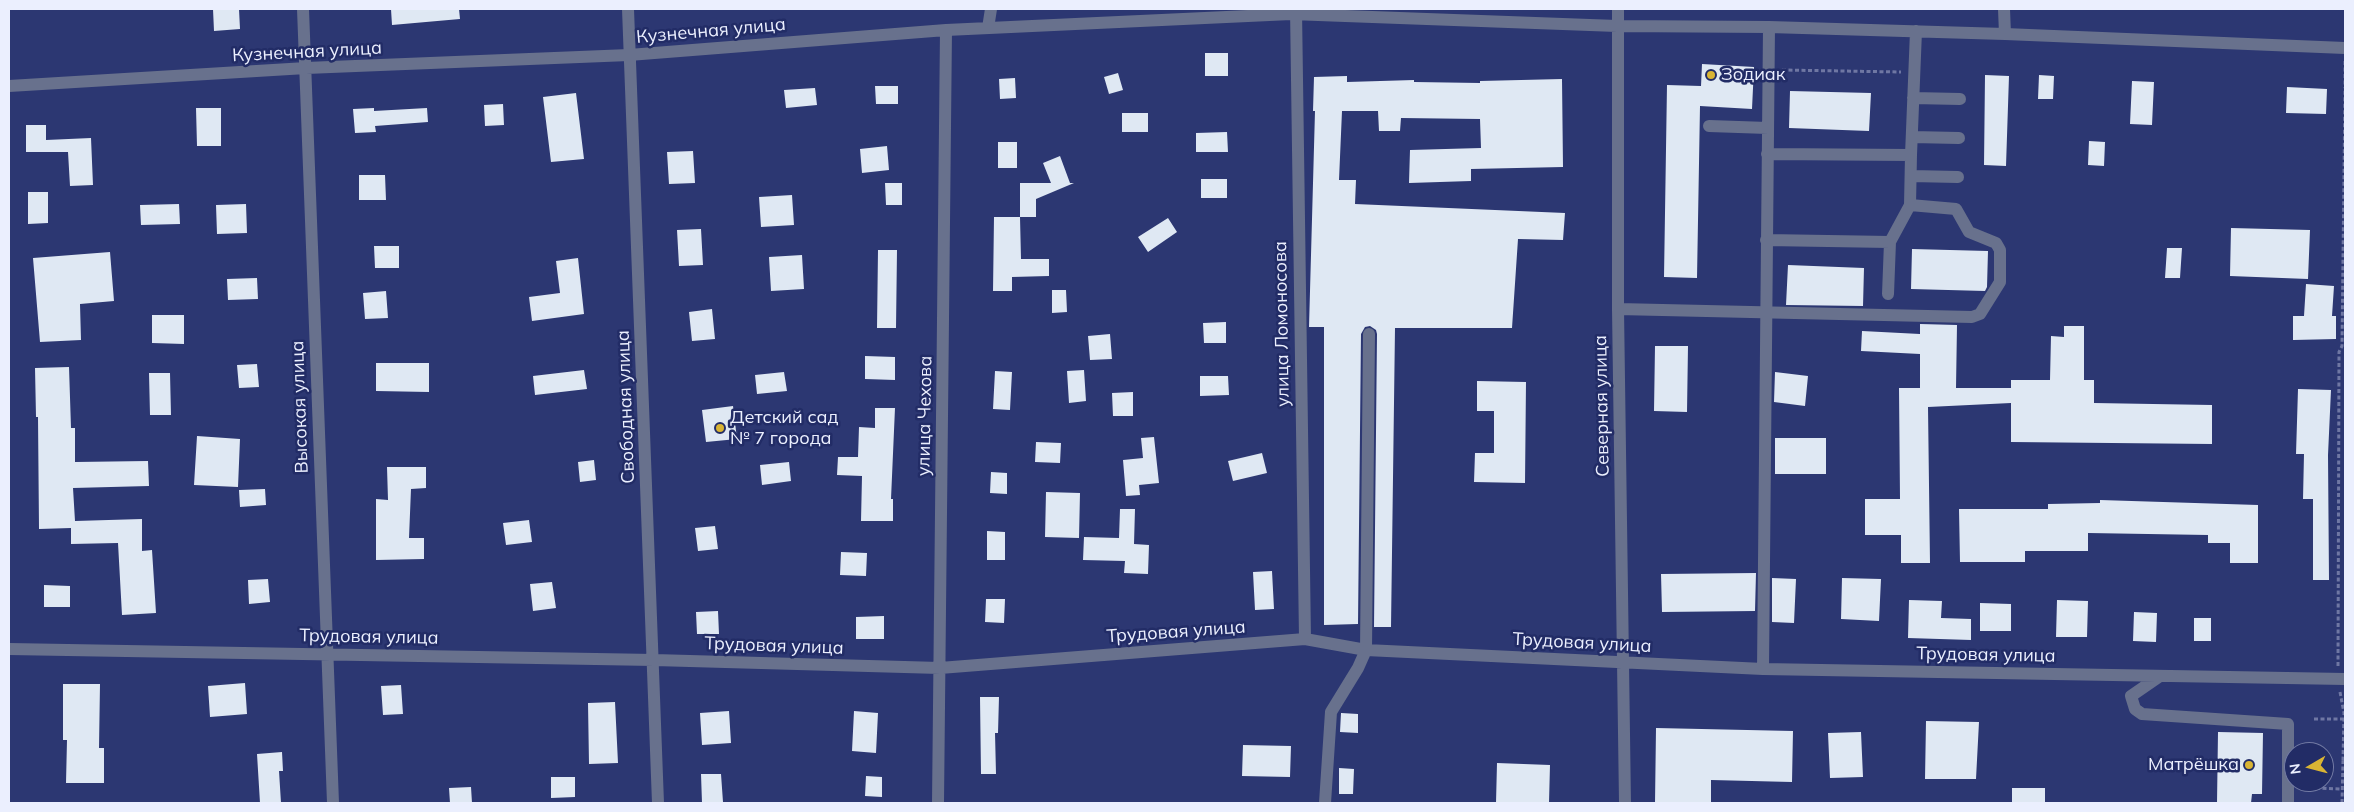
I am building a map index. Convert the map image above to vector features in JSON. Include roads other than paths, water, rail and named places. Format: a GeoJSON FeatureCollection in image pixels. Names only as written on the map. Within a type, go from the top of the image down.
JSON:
{"type":"FeatureCollection","features":[{"type":"Feature","properties":{"kind":"street","name":"Высокая улица"},"geometry":{"type":"LineString","coordinates":[[303,9],[333,803]]}},
{"type":"Feature","properties":{"kind":"street","name":"Свободная улица"},"geometry":{"type":"LineString","coordinates":[[628,9],[658,803]]}},
{"type":"Feature","properties":{"kind":"street"},"geometry":{"type":"LineString","coordinates":[[988,28],[991,9]]}},
{"type":"Feature","properties":{"kind":"street","name":"Северная улица"},"geometry":{"type":"LineString","coordinates":[[1618,9],[1618,309],[1625,803]]}},
{"type":"Feature","properties":{"kind":"street"},"geometry":{"type":"LineString","coordinates":[[2004,9],[2005,34]]}},
{"type":"Feature","properties":{"kind":"street","name":"Кузнечная улица"},"geometry":{"type":"LineString","coordinates":[[9,86],[306,68],[629,55],[946,30],[1296,11],[1617,26],[1769,27],[1916,31],[2345,48]]}},
{"type":"Feature","properties":{"kind":"street","name":"улица Ломоносова"},"geometry":{"type":"LineString","coordinates":[[1296,11],[1305,640]]}},
{"type":"Feature","properties":{"kind":"street"},"geometry":{"type":"LineString","coordinates":[[1763,669],[1769,27]]}},
{"type":"Feature","properties":{"kind":"street","name":"улица Чехова"},"geometry":{"type":"LineString","coordinates":[[938,803],[946,30]]}},
{"type":"Feature","properties":{"kind":"street"},"geometry":{"type":"LineString","coordinates":[[1888,294],[1890,242],[1910,205],[1916,31]]}},
{"type":"Feature","properties":{"kind":"street"},"geometry":{"type":"LineString","coordinates":[[1913,98],[1960,99]]}},
{"type":"Feature","properties":{"kind":"street"},"geometry":{"type":"LineString","coordinates":[[1709,126],[1768,128]]}},
{"type":"Feature","properties":{"kind":"street"},"geometry":{"type":"LineString","coordinates":[[1912,137],[1959,138]]}},
{"type":"Feature","properties":{"kind":"street"},"geometry":{"type":"LineString","coordinates":[[1768,154],[1911,156]]}},
{"type":"Feature","properties":{"kind":"street"},"geometry":{"type":"LineString","coordinates":[[1911,176],[1958,177]]}},
{"type":"Feature","properties":{"kind":"street"},"geometry":{"type":"LineString","coordinates":[[1618,309],[1972,317],[1980,314],[2000,282],[2000,250],[1996,243],[1969,232],[1956,209],[1910,205]]}},
{"type":"Feature","properties":{"kind":"street"},"geometry":{"type":"LineString","coordinates":[[1766,240],[1890,242]]}},
{"type":"Feature","properties":{"kind":"street"},"geometry":{"type":"LineString","coordinates":[[1325,803],[1331,712],[1358,668],[1366,650],[1369,334]]}},
{"type":"Feature","properties":{"kind":"street","name":"Трудовая улица"},"geometry":{"type":"LineString","coordinates":[[9,649],[654,660],[940,668],[1305,640],[1366,650],[1763,669],[2342,679]]}},
{"type":"Feature","properties":{"kind":"street"},"geometry":{"type":"LineString","coordinates":[[2160,676],[2131,696],[2134,707],[2142,714],[2288,724],[2288,803]]}},
{"type":"Feature","properties":{"kind":"place","name":"Зодиак"},"geometry":{"type":"Point","coordinates":[1711,75]}},
{"type":"Feature","properties":{"kind":"place","name":"Детский сад № 7 города"},"geometry":{"type":"Point","coordinates":[720,428]}},
{"type":"Feature","properties":{"kind":"place","name":"Матрёшка"},"geometry":{"type":"Point","coordinates":[2249,765]}}]}
